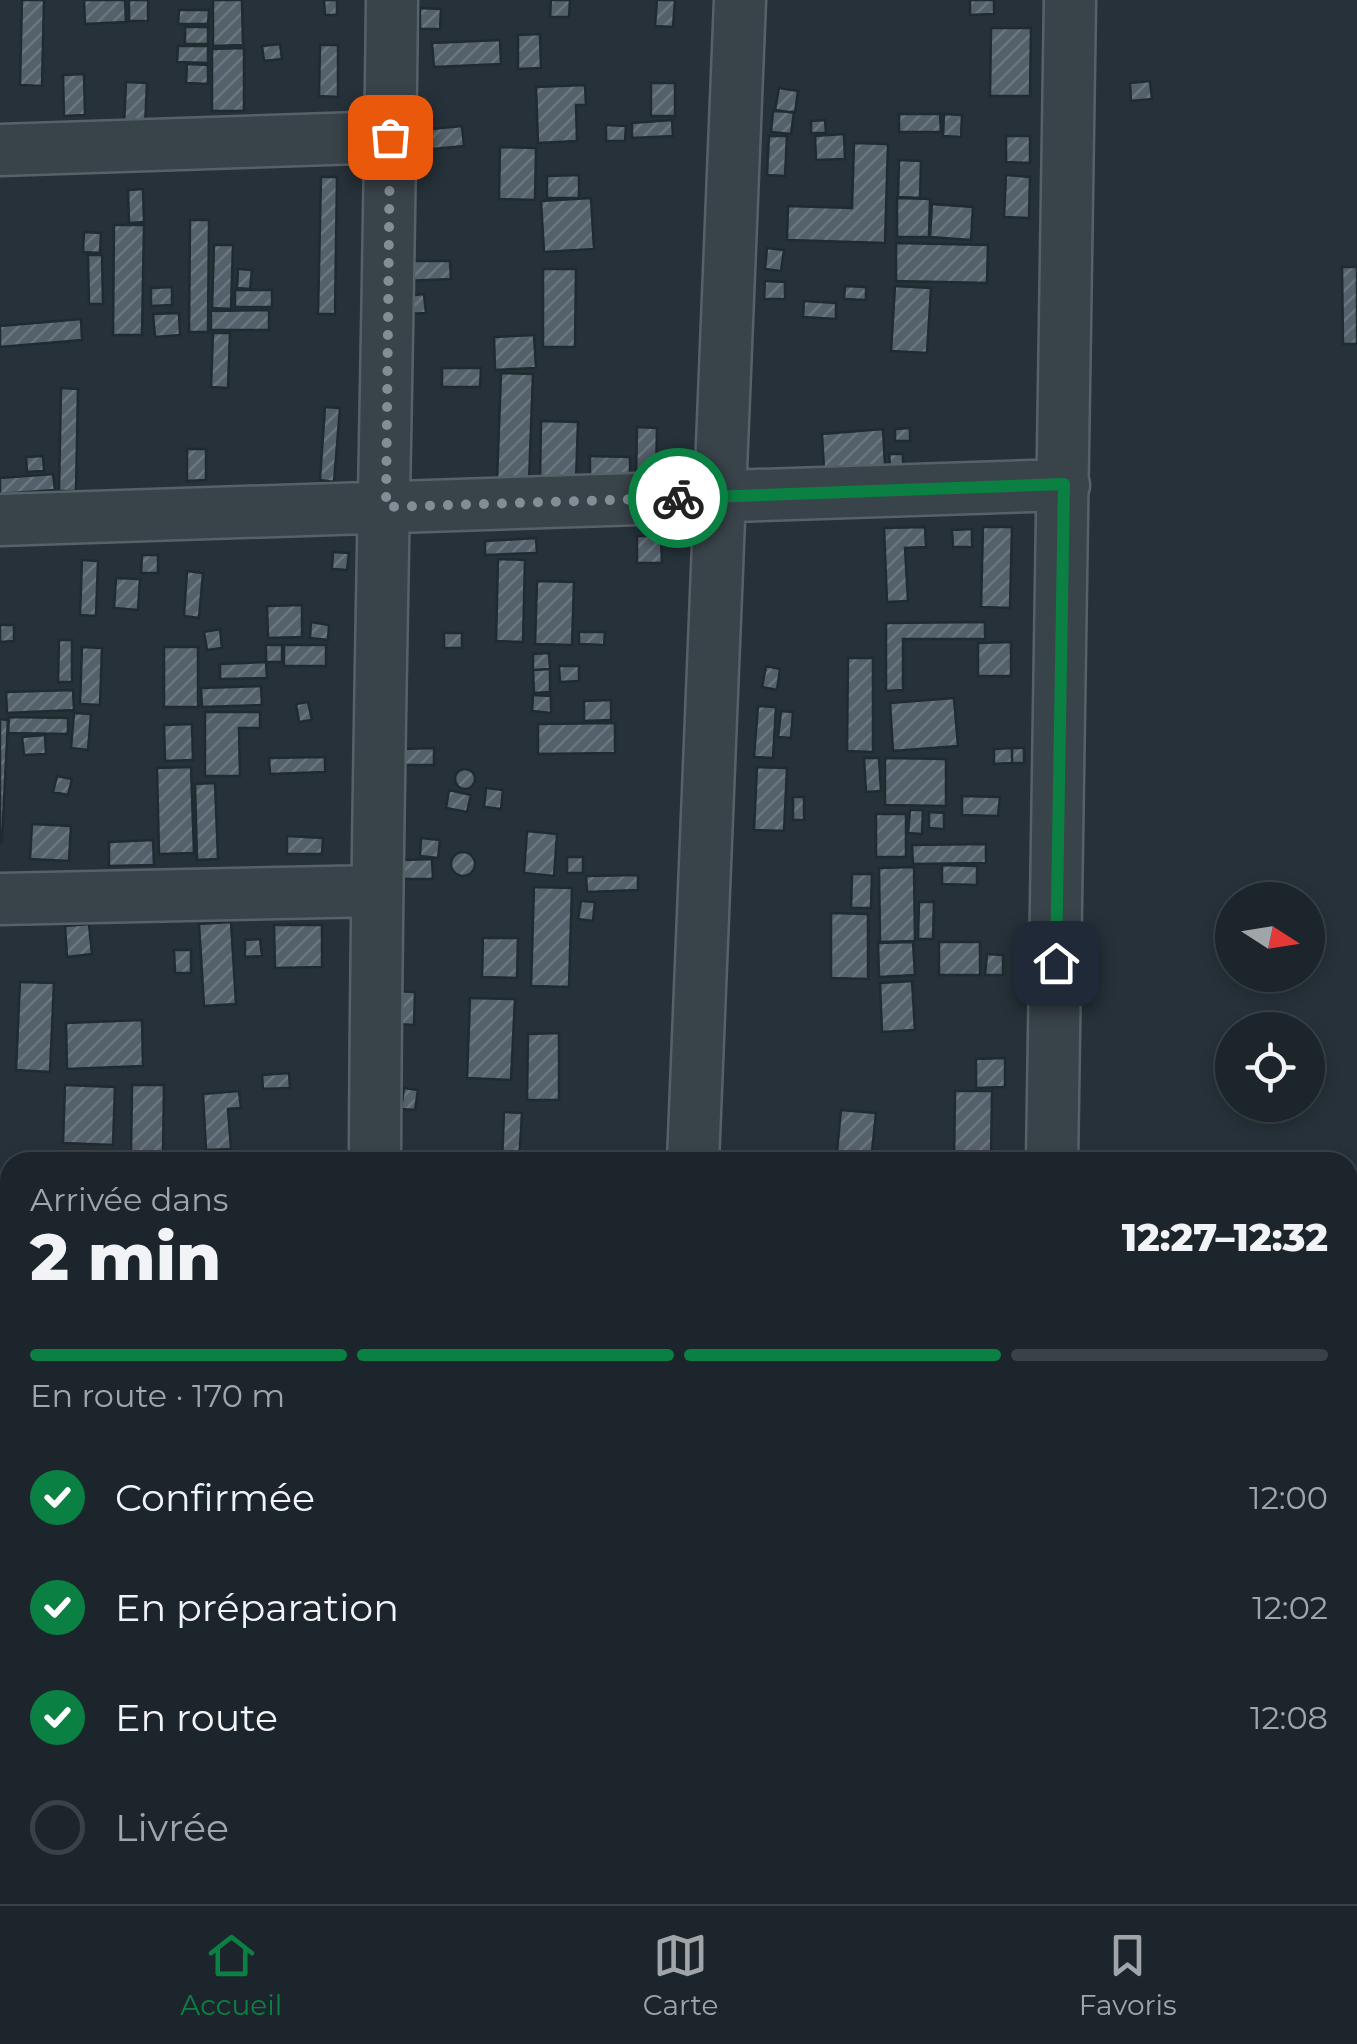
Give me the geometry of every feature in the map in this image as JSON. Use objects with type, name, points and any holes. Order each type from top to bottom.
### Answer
[{"type":"street","points":[[375,1152],[392,0]]},
{"type":"street","points":[[693,1152],[740,0]]},
{"type":"street","points":[[1052,1152],[1070,0]]},
{"type":"street","points":[[0,150],[390,137]]},
{"type":"street","points":[[0,520],[1064,484]]},
{"type":"street","points":[[0,898],[376,891]]},
{"type":"building","points":[[22,0],[44,0],[42,86],[20,85]]},
{"type":"building","points":[[84,0],[125,0],[126,22],[85,24]]},
{"type":"building","points":[[129,0],[148,0],[148,21],[129,21]]},
{"type":"building","points":[[213,0],[242,0],[243,45],[213,46]]},
{"type":"building","points":[[324,0],[337,0],[337,15],[325,15]]},
{"type":"building","points":[[551,0],[570,0],[569,17],[550,17]]},
{"type":"building","points":[[657,0],[675,0],[673,27],[655,26]]},
{"type":"building","points":[[970,0],[994,0],[994,14],[970,15]]},
{"type":"building","points":[[420,8],[441,9],[440,29],[420,29]]},
{"type":"building","points":[[179,10],[209,10],[208,24],[178,24]]},
{"type":"building","points":[[185,27],[208,27],[208,44],[185,44]]},
{"type":"building","points":[[991,28],[1031,28],[1030,96],[990,96]]},
{"type":"building","points":[[540,34],[541,68],[518,69],[518,35]]},
{"type":"building","points":[[500,40],[501,64],[434,67],[432,43]]},
{"type":"building","points":[[280,44],[282,59],[264,61],[262,46]]},
{"type":"building","points":[[320,45],[338,45],[338,97],[319,96]]},
{"type":"building","points":[[178,46],[208,46],[208,63],[177,62]]},
{"type":"building","points":[[244,48],[244,111],[212,111],[212,49]]},
{"type":"building","points":[[187,64],[208,65],[208,84],[186,83]]},
{"type":"building","points":[[84,74],[85,115],[64,116],[63,75]]},
{"type":"building","points":[[1150,81],[1152,99],[1131,101],[1130,83]]},
{"type":"building","points":[[126,82],[147,83],[145,126],[124,125]]},
{"type":"building","points":[[651,83],[675,83],[675,116],[651,116]]},
{"type":"building","points":[[585,85],[586,105],[576,105],[577,141],[538,143],[536,87]]},
{"type":"building","points":[[779,88],[798,91],[795,113],[775,110]]},
{"type":"building","points":[[773,111],[794,112],[791,134],[771,132]]},
{"type":"building","points":[[899,114],[940,114],[941,132],[899,132]]},
{"type":"building","points":[[944,114],[962,115],[961,137],[943,136]]},
{"type":"building","points":[[672,120],[673,136],[632,138],[632,123]]},
{"type":"building","points":[[825,120],[826,133],[811,133],[811,121]]},
{"type":"building","points":[[606,125],[626,126],[625,141],[606,141]]},
{"type":"building","points":[[462,126],[464,146],[422,150],[421,130]]},
{"type":"building","points":[[844,134],[845,159],[816,160],[815,136]]},
{"type":"building","points":[[769,136],[787,136],[785,176],[767,175]]},
{"type":"building","points":[[1006,136],[1030,136],[1030,163],[1006,162]]},
{"type":"building","points":[[854,143],[888,144],[885,243],[787,240],[788,206],[852,208]]},
{"type":"building","points":[[500,147],[536,148],[535,200],[499,199]]},
{"type":"building","points":[[407,153],[426,153],[426,170],[406,170]]},
{"type":"building","points":[[899,160],[921,161],[920,198],[898,197]]},
{"type":"building","points":[[579,175],[579,198],[547,198],[547,176]]},
{"type":"building","points":[[1006,175],[1030,177],[1029,218],[1004,217]]},
{"type":"building","points":[[321,177],[337,177],[335,314],[318,314]]},
{"type":"building","points":[[143,189],[144,222],[129,223],[128,190]]},
{"type":"building","points":[[591,198],[594,249],[544,252],[541,201]]},
{"type":"building","points":[[897,198],[930,199],[929,237],[897,237]]},
{"type":"building","points":[[932,204],[973,207],[971,240],[930,237]]},
{"type":"building","points":[[190,220],[209,220],[208,332],[189,332]]},
{"type":"building","points":[[114,225],[144,225],[142,335],[113,335]]},
{"type":"building","points":[[84,232],[101,233],[100,253],[83,252]]},
{"type":"building","points":[[896,243],[988,245],[987,283],[896,281]]},
{"type":"building","points":[[214,245],[233,245],[231,309],[212,308]]},
{"type":"building","points":[[767,248],[784,250],[781,271],[765,269]]},
{"type":"building","points":[[88,255],[102,255],[103,304],[89,304]]},
{"type":"building","points":[[403,261],[450,261],[451,279],[404,281]]},
{"type":"building","points":[[1342,267],[1357,267],[1357,344],[1343,344]]},
{"type":"building","points":[[238,269],[252,270],[250,289],[237,288]]},
{"type":"building","points":[[543,269],[576,269],[575,347],[543,347]]},
{"type":"building","points":[[765,281],[785,282],[785,299],[764,299]]},
{"type":"building","points":[[845,286],[866,287],[866,300],[844,299]]},
{"type":"building","points":[[895,286],[931,288],[927,353],[891,351]]},
{"type":"building","points":[[172,287],[172,305],[151,306],[151,288]]},
{"type":"building","points":[[235,290],[272,290],[272,307],[235,307]]},
{"type":"building","points":[[424,294],[426,313],[407,314],[405,296]]},
{"type":"building","points":[[804,301],[836,303],[836,319],[803,317]]},
{"type":"building","points":[[269,310],[269,330],[211,330],[211,311]]},
{"type":"building","points":[[179,313],[180,335],[155,337],[153,314]]},
{"type":"building","points":[[81,319],[82,340],[0,347],[0,326]]},
{"type":"building","points":[[213,333],[230,333],[228,388],[211,387]]},
{"type":"building","points":[[534,335],[536,368],[495,370],[494,337]]},
{"type":"building","points":[[442,368],[481,368],[480,387],[442,387]]},
{"type":"building","points":[[501,373],[533,374],[529,481],[497,480]]},
{"type":"building","points":[[61,388],[78,389],[76,491],[59,491]]},
{"type":"building","points":[[325,407],[340,408],[334,482],[320,480]]},
{"type":"building","points":[[541,421],[578,422],[576,481],[540,480]]},
{"type":"building","points":[[637,427],[657,428],[656,477],[636,476]]},
{"type":"building","points":[[910,428],[910,441],[895,441],[895,429]]},
{"type":"building","points":[[883,429],[885,465],[824,470],[822,434]]},
{"type":"building","points":[[187,449],[206,449],[206,480],[187,481]]},
{"type":"building","points":[[889,454],[903,454],[903,465],[890,466]]},
{"type":"building","points":[[43,456],[44,471],[27,472],[26,457]]},
{"type":"building","points":[[590,456],[630,457],[630,476],[590,476]]},
{"type":"building","points":[[53,474],[55,490],[0,494],[0,478]]},
{"type":"building","points":[[925,527],[926,547],[905,548],[908,601],[887,602],[884,528]]},
{"type":"building","points":[[983,527],[1012,527],[1010,608],[981,607]]},
{"type":"building","points":[[972,529],[972,547],[953,547],[952,530]]},
{"type":"building","points":[[637,536],[661,536],[662,563],[637,563]]},
{"type":"building","points":[[536,538],[537,553],[485,555],[485,541]]},
{"type":"building","points":[[333,552],[349,553],[347,570],[332,569]]},
{"type":"building","points":[[142,555],[158,555],[158,573],[141,573]]},
{"type":"building","points":[[498,559],[525,560],[523,642],[496,641]]},
{"type":"building","points":[[82,560],[98,561],[96,616],[80,615]]},
{"type":"building","points":[[187,571],[203,573],[199,618],[184,616]]},
{"type":"building","points":[[116,578],[140,579],[138,610],[114,608]]},
{"type":"building","points":[[537,581],[574,582],[572,645],[535,644]]},
{"type":"building","points":[[302,605],[302,637],[268,638],[267,606]]},
{"type":"building","points":[[311,622],[329,625],[328,640],[310,638]]},
{"type":"building","points":[[985,622],[985,639],[903,639],[903,690],[886,691],[886,623]]},
{"type":"building","points":[[0,625],[14,625],[14,641],[0,642]]},
{"type":"building","points":[[220,629],[222,648],[207,650],[204,632]]},
{"type":"building","points":[[579,632],[605,632],[604,645],[579,644]]},
{"type":"building","points":[[444,633],[462,633],[462,648],[444,648]]},
{"type":"building","points":[[59,640],[72,640],[72,682],[58,682]]},
{"type":"building","points":[[1011,642],[1011,676],[978,676],[978,643]]},
{"type":"building","points":[[266,645],[282,645],[282,662],[266,662]]},
{"type":"building","points":[[284,645],[326,645],[326,666],[284,666]]},
{"type":"building","points":[[82,647],[102,648],[100,705],[80,704]]},
{"type":"building","points":[[164,647],[198,647],[198,707],[164,707]]},
{"type":"building","points":[[549,653],[550,669],[533,670],[533,654]]},
{"type":"building","points":[[848,658],[873,658],[873,752],[847,751]]},
{"type":"building","points":[[266,662],[267,678],[220,679],[220,664]]},
{"type":"building","points":[[559,666],[579,666],[579,681],[560,682]]},
{"type":"building","points":[[766,666],[780,669],[777,690],[762,687]]},
{"type":"building","points":[[550,669],[550,692],[534,693],[533,670]]},
{"type":"building","points":[[261,686],[262,705],[202,707],[201,688]]},
{"type":"building","points":[[73,690],[74,710],[7,713],[6,692]]},
{"type":"building","points":[[533,695],[551,696],[551,713],[532,711]]},
{"type":"building","points":[[954,698],[958,746],[893,751],[890,703]]},
{"type":"building","points":[[611,700],[611,720],[584,721],[584,701]]},
{"type":"building","points":[[308,702],[312,720],[299,722],[296,704]]},
{"type":"building","points":[[758,706],[776,707],[773,758],[754,757]]},
{"type":"building","points":[[781,711],[793,712],[791,738],[778,737]]},
{"type":"building","points":[[205,712],[260,712],[260,728],[239,728],[240,776],[205,776]]},
{"type":"building","points":[[74,713],[91,714],[88,750],[71,748]]},
{"type":"building","points":[[9,717],[68,718],[68,734],[8,733]]},
{"type":"building","points":[[0,719],[8,720],[2,842],[0,842]]},
{"type":"building","points":[[615,723],[615,753],[538,754],[538,724]]},
{"type":"building","points":[[192,724],[193,760],[165,761],[164,725]]},
{"type":"building","points":[[45,735],[46,754],[24,755],[22,737]]},
{"type":"building","points":[[434,748],[434,765],[402,765],[402,749]]},
{"type":"building","points":[[1012,748],[1012,763],[994,764],[994,749]]},
{"type":"building","points":[[1012,748],[1024,748],[1024,763],[1012,763]]},
{"type":"building","points":[[325,757],[325,772],[270,774],[269,758]]},
{"type":"building","points":[[864,758],[879,758],[881,791],[866,792]]},
{"type":"building","points":[[885,758],[946,759],[946,806],[885,805]]},
{"type":"building","points":[[191,767],[194,853],[159,854],[157,768]]},
{"type":"building","points":[[757,767],[787,768],[784,831],[754,830]]},
{"type":"building","points":[[465,769],[475,779],[465,789],[455,779]]},
{"type":"building","points":[[57,776],[72,779],[68,795],[53,792]]},
{"type":"building","points":[[215,783],[218,859],[197,860],[195,784]]},
{"type":"building","points":[[486,788],[503,790],[501,809],[484,807]]},
{"type":"building","points":[[449,790],[471,795],[467,812],[446,808]]},
{"type":"building","points":[[962,796],[1000,797],[998,816],[962,815]]},
{"type":"building","points":[[793,797],[804,797],[804,820],[793,820]]},
{"type":"building","points":[[910,810],[923,810],[922,834],[908,833]]},
{"type":"building","points":[[929,812],[944,813],[944,829],[929,828]]},
{"type":"building","points":[[876,814],[906,814],[906,857],[876,857]]},
{"type":"building","points":[[32,824],[71,826],[69,861],[30,859]]},
{"type":"building","points":[[527,831],[557,834],[554,876],[524,873]]},
{"type":"building","points":[[287,836],[323,838],[322,854],[287,854]]},
{"type":"building","points":[[421,838],[440,840],[438,858],[420,856]]},
{"type":"building","points":[[153,840],[154,865],[109,866],[109,842]]},
{"type":"building","points":[[986,844],[986,863],[913,864],[912,845]]},
{"type":"building","points":[[463,852],[475,864],[463,876],[451,864]]},
{"type":"building","points":[[567,857],[583,857],[583,873],[567,873]]},
{"type":"building","points":[[432,859],[433,879],[402,879],[402,860]]},
{"type":"building","points":[[942,865],[977,866],[977,885],[942,884]]},
{"type":"building","points":[[914,867],[915,941],[880,942],[879,868]]},
{"type":"building","points":[[852,874],[872,874],[871,908],[851,908]]},
{"type":"building","points":[[638,875],[638,890],[587,892],[586,876]]},
{"type":"building","points":[[534,887],[572,888],[569,987],[531,986]]},
{"type":"building","points":[[581,901],[595,902],[593,921],[578,919]]},
{"type":"building","points":[[919,902],[934,902],[933,939],[918,939]]},
{"type":"building","points":[[831,913],[868,914],[868,979],[831,978]]},
{"type":"building","points":[[231,922],[236,1004],[204,1006],[199,924]]},
{"type":"building","points":[[89,924],[92,954],[67,957],[65,926]]},
{"type":"building","points":[[274,925],[322,925],[322,967],[275,968]]},
{"type":"building","points":[[483,938],[518,938],[517,978],[482,977]]},
{"type":"building","points":[[260,939],[262,956],[245,957],[245,940]]},
{"type":"building","points":[[913,942],[915,975],[879,977],[878,943]]},
{"type":"building","points":[[939,942],[980,942],[980,975],[939,975]]},
{"type":"building","points":[[174,950],[191,950],[191,973],[175,973]]},
{"type":"building","points":[[987,954],[1003,955],[1003,975],[985,975]]},
{"type":"building","points":[[912,981],[915,1030],[882,1032],[880,983]]},
{"type":"building","points":[[20,982],[54,983],[50,1072],[16,1070]]},
{"type":"building","points":[[395,991],[415,992],[414,1025],[394,1024]]},
{"type":"building","points":[[470,998],[515,999],[511,1080],[467,1078]]},
{"type":"building","points":[[142,1020],[143,1066],[67,1069],[66,1023]]},
{"type":"building","points":[[559,1033],[559,1100],[527,1100],[528,1034]]},
{"type":"building","points":[[1005,1058],[1005,1087],[976,1088],[976,1059]]},
{"type":"building","points":[[289,1073],[290,1088],[263,1089],[262,1075]]},
{"type":"building","points":[[65,1085],[115,1087],[113,1145],[63,1143]]},
{"type":"building","points":[[132,1085],[164,1085],[163,1152],[131,1152]]},
{"type":"building","points":[[404,1088],[418,1090],[415,1110],[401,1109]]},
{"type":"building","points":[[239,1091],[241,1108],[228,1109],[231,1149],[206,1150],[203,1094]]},
{"type":"building","points":[[955,1091],[992,1091],[991,1152],[954,1152]]},
{"type":"building","points":[[841,1110],[876,1113],[872,1152],[837,1152]]},
{"type":"building","points":[[504,1112],[522,1113],[520,1152],[502,1152]]},
{"type":"way so far","points":[[390,137],[386,507],[678,498]]},
{"type":"route","points":[[678,498],[1064,484],[1056,963]]}]
